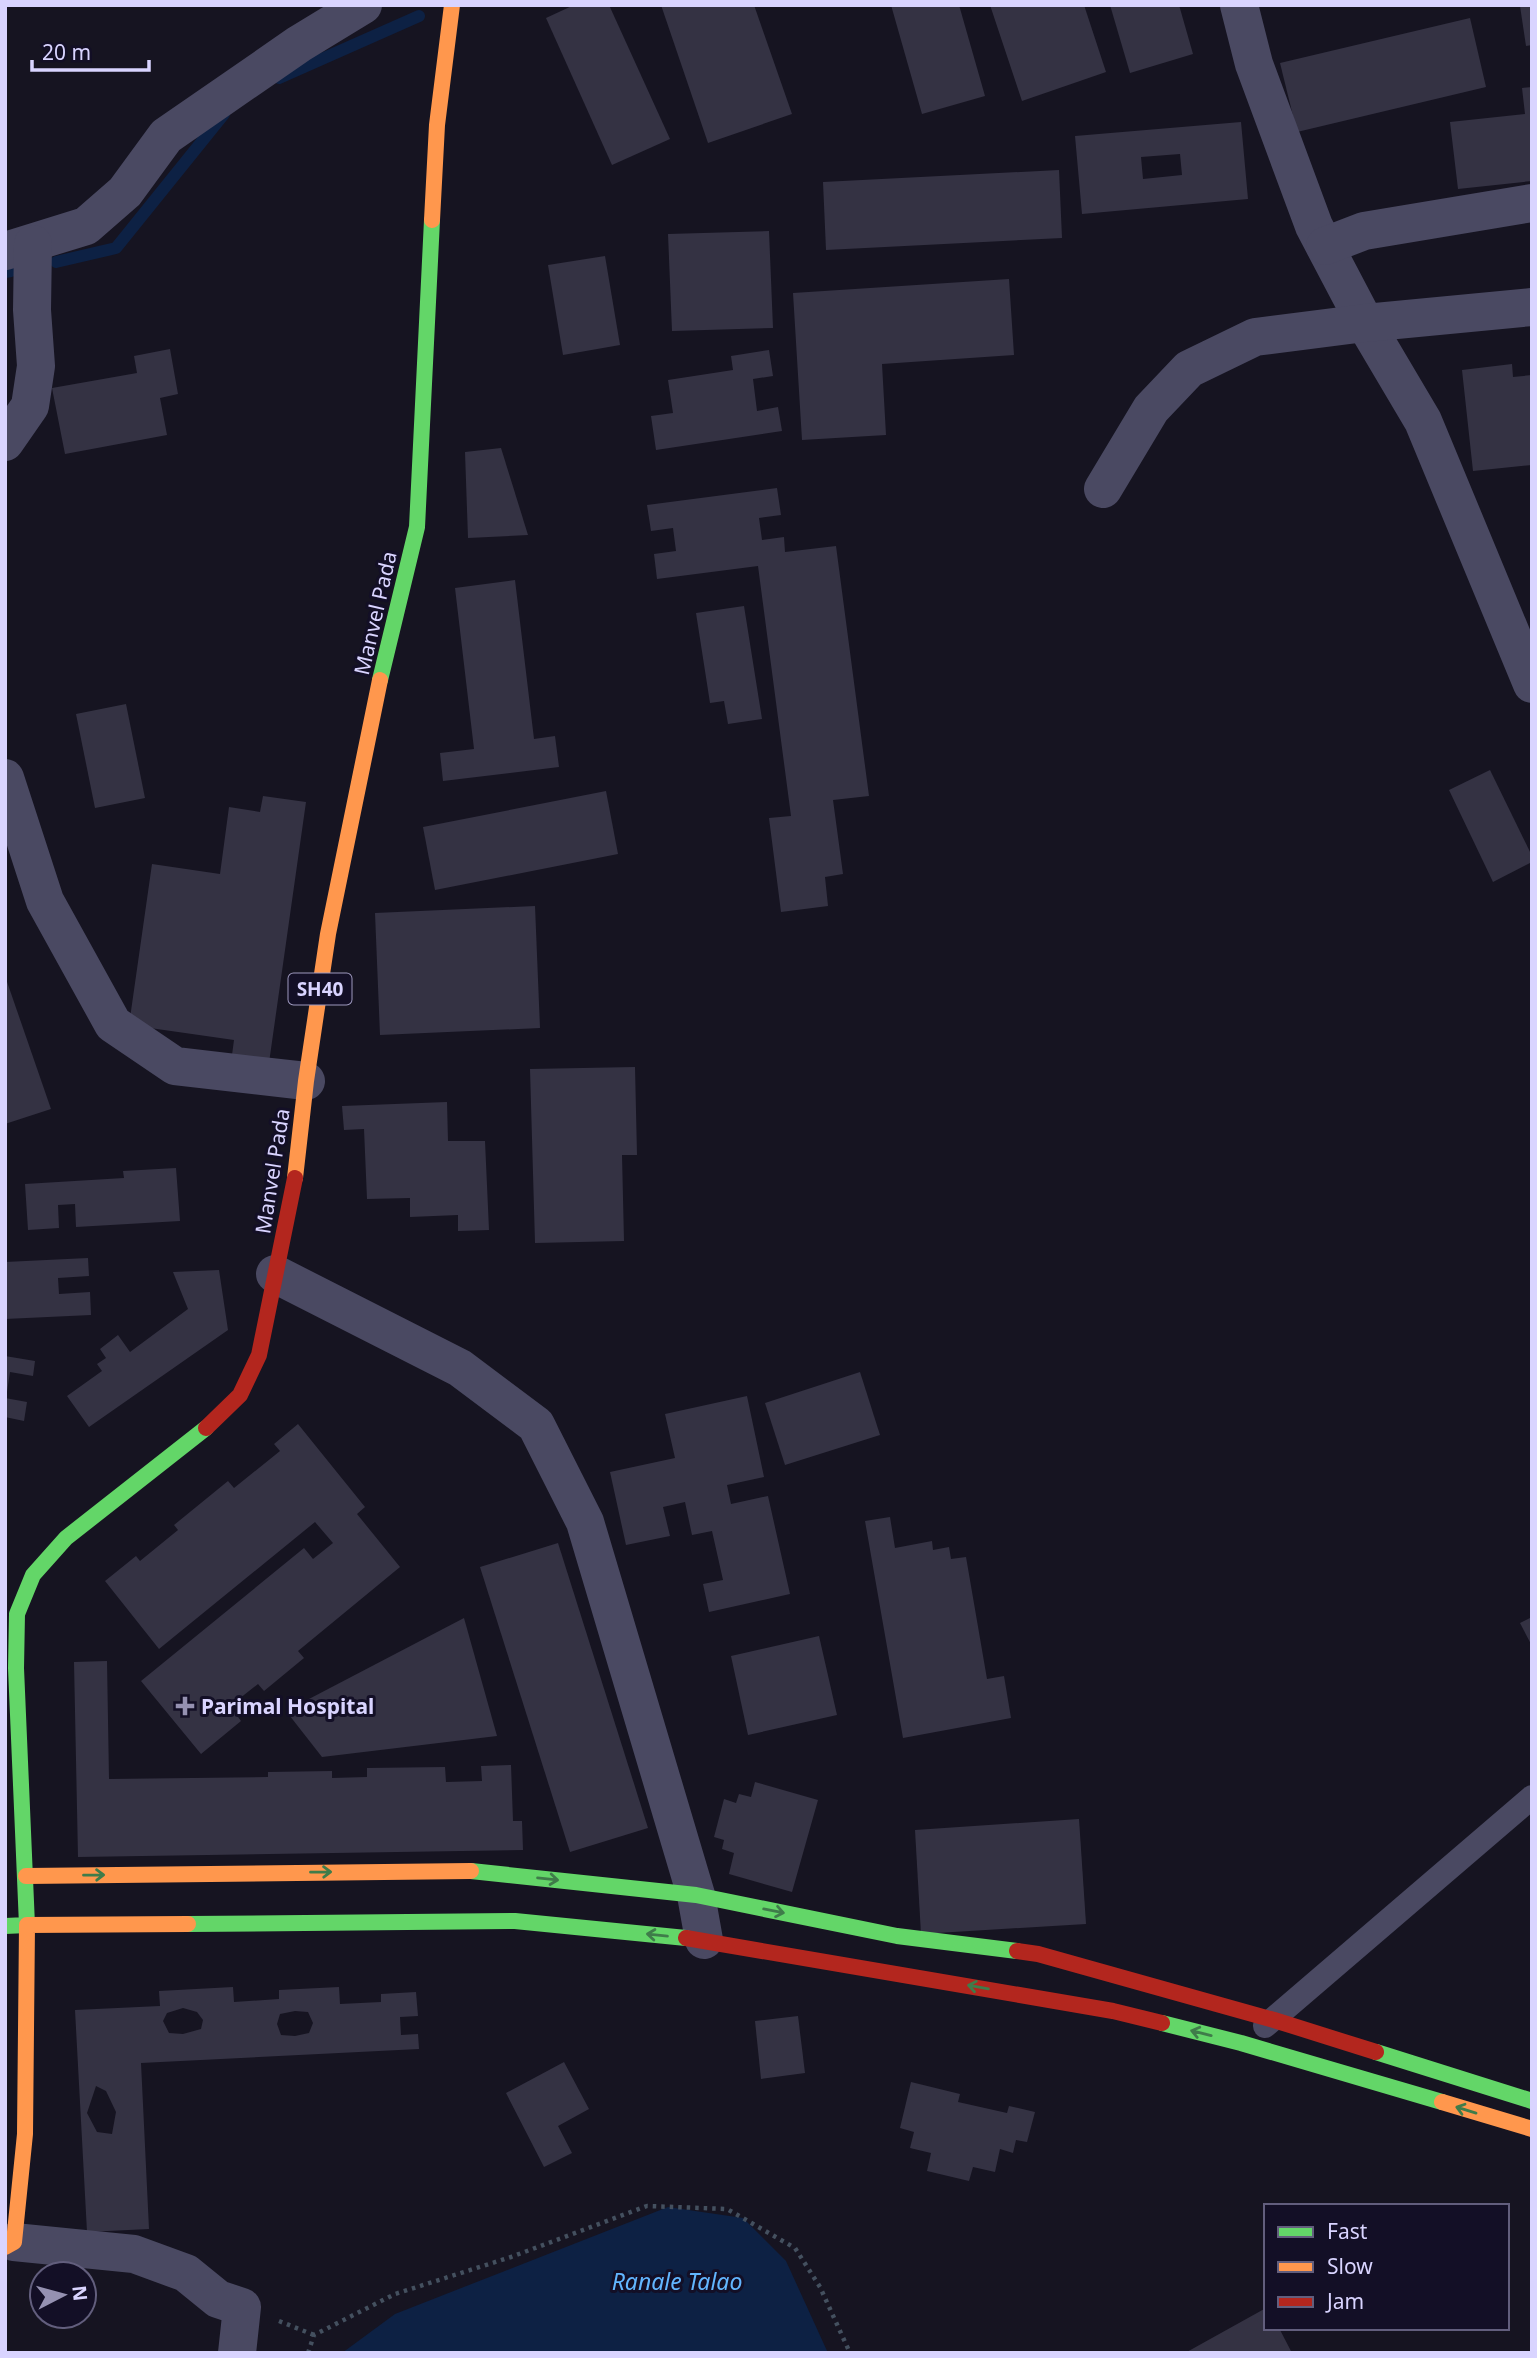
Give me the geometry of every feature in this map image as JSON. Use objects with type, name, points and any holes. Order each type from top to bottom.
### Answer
[{"type":"main road","name":"Manvel Pada","points":[[10,2245],[25,2134],[27,1925],[16,1668],[17,1614],[33,1575],[66,1538],[203,1430],[240,1395],[259,1355],[298,1164],[306,1081],[328,934],[375,702],[417,527],[437,125],[452,5]]},
{"type":"main road","points":[[5,1876],[466,1870],[696,1895],[897,1936],[1038,1954],[1273,2021],[1532,2101]]},
{"type":"main road","points":[[5,1926],[514,1921],[704,1940],[1113,2011],[1241,2043],[1532,2129]]},
{"type":"street","points":[[5,442],[30,406],[36,366],[32,310],[19,248],[86,226],[125,192],[166,136],[299,44],[363,5]]},
{"type":"street","points":[[1239,5],[1254,64],[1314,226],[1365,323],[1423,421],[1532,684]]},
{"type":"street","points":[[1325,246],[1364,231],[1532,203]]},
{"type":"street","points":[[1103,489],[1151,409],[1189,369],[1255,337],[1532,307]]},
{"type":"street","points":[[5,778],[45,901],[113,1024],[175,1066],[306,1081]]},
{"type":"street","points":[[275,1273],[460,1368],[536,1425],[585,1522],[696,1895],[704,1940]]},
{"type":"street","points":[[10,2245],[134,2254],[186,2273],[218,2299],[242,2307],[237,2353]]},
{"type":"lane","points":[[1241,2043],[1273,2021],[1525,1803]]},
{"type":"path","points":[[308,2353],[314,2335],[395,2294],[511,2257],[647,2206],[727,2209],[795,2248],[820,2287],[850,2353]]},
{"type":"water","name":"Ranale Talao","points":[[668,2207],[743,2218],[786,2261],[828,2353],[342,2353],[395,2314]]},
{"type":"building","points":[[574,5],[609,5],[670,139],[612,165],[546,18]]},
{"type":"building","points":[[661,5],[754,5],[792,114],[708,143]]},
{"type":"building","points":[[891,5],[959,5],[985,96],[922,114]]},
{"type":"building","points":[[990,5],[1084,5],[1106,72],[1022,101]]},
{"type":"building","points":[[1110,5],[1179,5],[1193,54],[1130,73]]},
{"type":"building","points":[[1532,5],[1532,45],[1526,46],[1520,6]]},
{"type":"building","points":[[1470,18],[1486,87],[1297,132],[1280,63]]},
{"type":"building","points":[[1532,87],[1532,181],[1458,189],[1450,122],[1525,114],[1522,88]]},
{"type":"building","points":[[1241,122],[1248,199],[1082,214],[1075,136]],"holes":[[[1180,154],[1182,175],[1143,179],[1141,157]]]},
{"type":"building","points":[[1059,170],[1062,238],[826,250],[823,182]]},
{"type":"building","points":[[769,231],[773,328],[672,331],[668,234]]},
{"type":"building","points":[[605,256],[620,345],[563,355],[548,265]]},
{"type":"building","points":[[1009,279],[1014,355],[882,364],[886,435],[802,440],[793,293]]},
{"type":"building","points":[[170,349],[178,394],[160,398],[167,435],[65,454],[52,388],[137,373],[134,356]]},
{"type":"building","points":[[769,350],[773,376],[753,379],[757,411],[778,407],[782,431],[656,450],[651,416],[673,413],[668,380],[733,370],[731,356]]},
{"type":"building","points":[[1512,364],[1513,377],[1532,375],[1532,465],[1473,471],[1462,370]]},
{"type":"building","points":[[501,448],[528,535],[468,538],[465,452]]},
{"type":"building","points":[[777,488],[781,515],[759,518],[762,540],[784,537],[785,552],[836,546],[869,796],[833,800],[843,874],[825,877],[828,906],[781,912],[769,818],[791,816],[758,566],[657,579],[654,554],[676,551],[673,528],[651,531],[647,505]]},
{"type":"building","points":[[515,580],[534,739],[555,736],[559,767],[443,781],[440,753],[474,749],[455,588]]},
{"type":"building","points":[[744,606],[762,719],[728,724],[724,701],[710,703],[696,613]]},
{"type":"building","points":[[126,704],[145,798],[95,808],[76,714]]},
{"type":"building","points":[[1490,770],[1532,856],[1532,862],[1493,882],[1449,790]]},
{"type":"building","points":[[606,791],[618,854],[435,890],[423,827]]},
{"type":"building","points":[[263,796],[306,802],[267,1077],[230,1070],[234,1040],[129,1025],[152,864],[220,874],[229,807],[260,812]]},
{"type":"building","points":[[535,906],[540,1028],[380,1035],[375,913]]},
{"type":"building","points":[[5,976],[51,1109],[5,1124]]},
{"type":"building","points":[[635,1067],[637,1155],[622,1155],[624,1241],[535,1243],[530,1069]]},
{"type":"building","points":[[447,1102],[448,1141],[485,1141],[489,1230],[458,1231],[458,1215],[410,1217],[410,1198],[367,1199],[364,1129],[344,1130],[342,1106]]},
{"type":"building","points":[[176,1168],[180,1221],[76,1227],[75,1204],[58,1205],[59,1228],[28,1230],[25,1184],[124,1178],[123,1171]]},
{"type":"building","points":[[88,1258],[89,1276],[58,1278],[59,1294],[90,1292],[91,1315],[5,1319],[5,1262]]},
{"type":"building","points":[[219,1270],[228,1330],[89,1427],[67,1396],[102,1371],[97,1364],[106,1358],[100,1349],[118,1335],[130,1352],[188,1309],[173,1272]]},
{"type":"building","points":[[5,1356],[35,1361],[33,1376],[10,1372],[7,1392]]},
{"type":"building","points":[[860,1372],[880,1435],[785,1465],[765,1403]]},
{"type":"building","points":[[747,1396],[764,1477],[727,1485],[731,1504],[768,1496],[790,1594],[709,1612],[703,1584],[723,1580],[712,1531],[692,1535],[685,1502],[663,1507],[670,1536],[626,1545],[610,1472],[675,1458],[665,1414]]},
{"type":"building","points":[[5,1398],[27,1402],[24,1421],[5,1417]]},
{"type":"building","points":[[298,1424],[365,1507],[357,1514],[400,1567],[298,1651],[304,1658],[264,1691],[258,1684],[230,1706],[241,1721],[201,1754],[141,1681],[304,1548],[313,1559],[333,1543],[315,1522],[159,1649],[105,1581],[136,1556],[140,1561],[178,1530],[174,1525],[228,1481],[234,1488],[280,1451],[274,1444]]},
{"type":"building","points":[[890,1517],[895,1548],[932,1541],[933,1550],[949,1547],[951,1559],[966,1557],[987,1679],[1004,1676],[1011,1718],[903,1738],[865,1521]]},
{"type":"building","points":[[558,1543],[648,1828],[570,1852],[480,1567]]},
{"type":"building","points":[[1532,1617],[1532,1646],[1520,1623]]},
{"type":"building","points":[[464,1618],[497,1736],[322,1757],[286,1711]]},
{"type":"building","points":[[819,1636],[837,1715],[748,1735],[731,1656]]},
{"type":"building","points":[[107,1661],[109,1779],[268,1777],[268,1772],[332,1771],[332,1778],[367,1777],[367,1768],[445,1767],[446,1782],[482,1781],[481,1766],[511,1765],[513,1821],[522,1821],[523,1850],[78,1857],[74,1662]]},
{"type":"building","points":[[755,1782],[818,1800],[792,1892],[729,1874],[734,1853],[722,1849],[724,1840],[714,1837],[724,1799],[736,1803],[739,1794],[751,1797]]},
{"type":"building","points":[[1079,1819],[1086,1924],[921,1934],[915,1830]]},
{"type":"building","points":[[233,1987],[234,2002],[279,1999],[279,1990],[339,1987],[340,2004],[381,2002],[381,1994],[416,1992],[418,2016],[400,2017],[401,2035],[418,2034],[419,2049],[141,2063],[149,2229],[87,2232],[75,2010],[160,2006],[159,1991]],"holes":[[[183,2008],[197,2012],[203,2020],[201,2029],[183,2034],[169,2033],[163,2021],[167,2013]],[[308,2012],[313,2023],[309,2033],[281,2035],[277,2024],[280,2014]],[[96,2086],[106,2091],[116,2112],[112,2134],[97,2132],[87,2113]]]},
{"type":"building","points":[[798,2016],[805,2073],[761,2079],[755,2021]]},
{"type":"building","points":[[564,2062],[589,2109],[558,2126],[572,2153],[544,2167],[506,2093]]},
{"type":"building","points":[[911,2082],[960,2094],[958,2102],[1007,2113],[1009,2106],[1035,2112],[1027,2142],[1016,2140],[1013,2153],[1000,2149],[995,2172],[973,2167],[969,2181],[927,2171],[931,2153],[910,2148],[914,2132],[900,2128]]},
{"type":"building","points":[[1264,2309],[1264,2330],[1280,2330],[1292,2353],[1185,2353]]},
{"type":"waterway","points":[[279,78],[419,16]]},
{"type":"waterway","points":[[56,262],[116,248],[224,114]]},
{"type":"waterway","points":[[5,272],[11,271]]},
{"type":"traffic: fast","points":[[380,680],[417,527],[432,220]]},
{"type":"traffic: fast","points":[[5,1926],[27,1925],[16,1668],[17,1614],[33,1575],[66,1538],[206,1428]]},
{"type":"traffic: fast","points":[[471,1871],[696,1895],[897,1936],[1017,1951]]},
{"type":"traffic: fast","points":[[188,1924],[515,1921],[686,1938]]},
{"type":"traffic: fast","points":[[1162,2023],[1241,2043],[1442,2102]]},
{"type":"traffic: fast","points":[[1376,2052],[1532,2101]]},
{"type":"traffic: slow","points":[[432,220],[437,125],[452,5]]},
{"type":"traffic: slow","points":[[295,1178],[328,934],[380,680]]},
{"type":"traffic: slow","points":[[26,1876],[471,1871]]},
{"type":"traffic: slow","points":[[5,2247],[14,2242],[25,2134],[27,1925],[188,1924]]},
{"type":"traffic: slow","points":[[1442,2102],[1532,2129]]},
{"type":"traffic: jam","points":[[206,1428],[240,1395],[259,1355],[295,1178]]},
{"type":"traffic: jam","points":[[686,1938],[1113,2011],[1162,2023]]},
{"type":"traffic: jam","points":[[1017,1951],[1038,1954],[1274,2020],[1376,2052]]},
{"type":"place","name":"Parimal Hospital","points":[[185,1706]]}]
